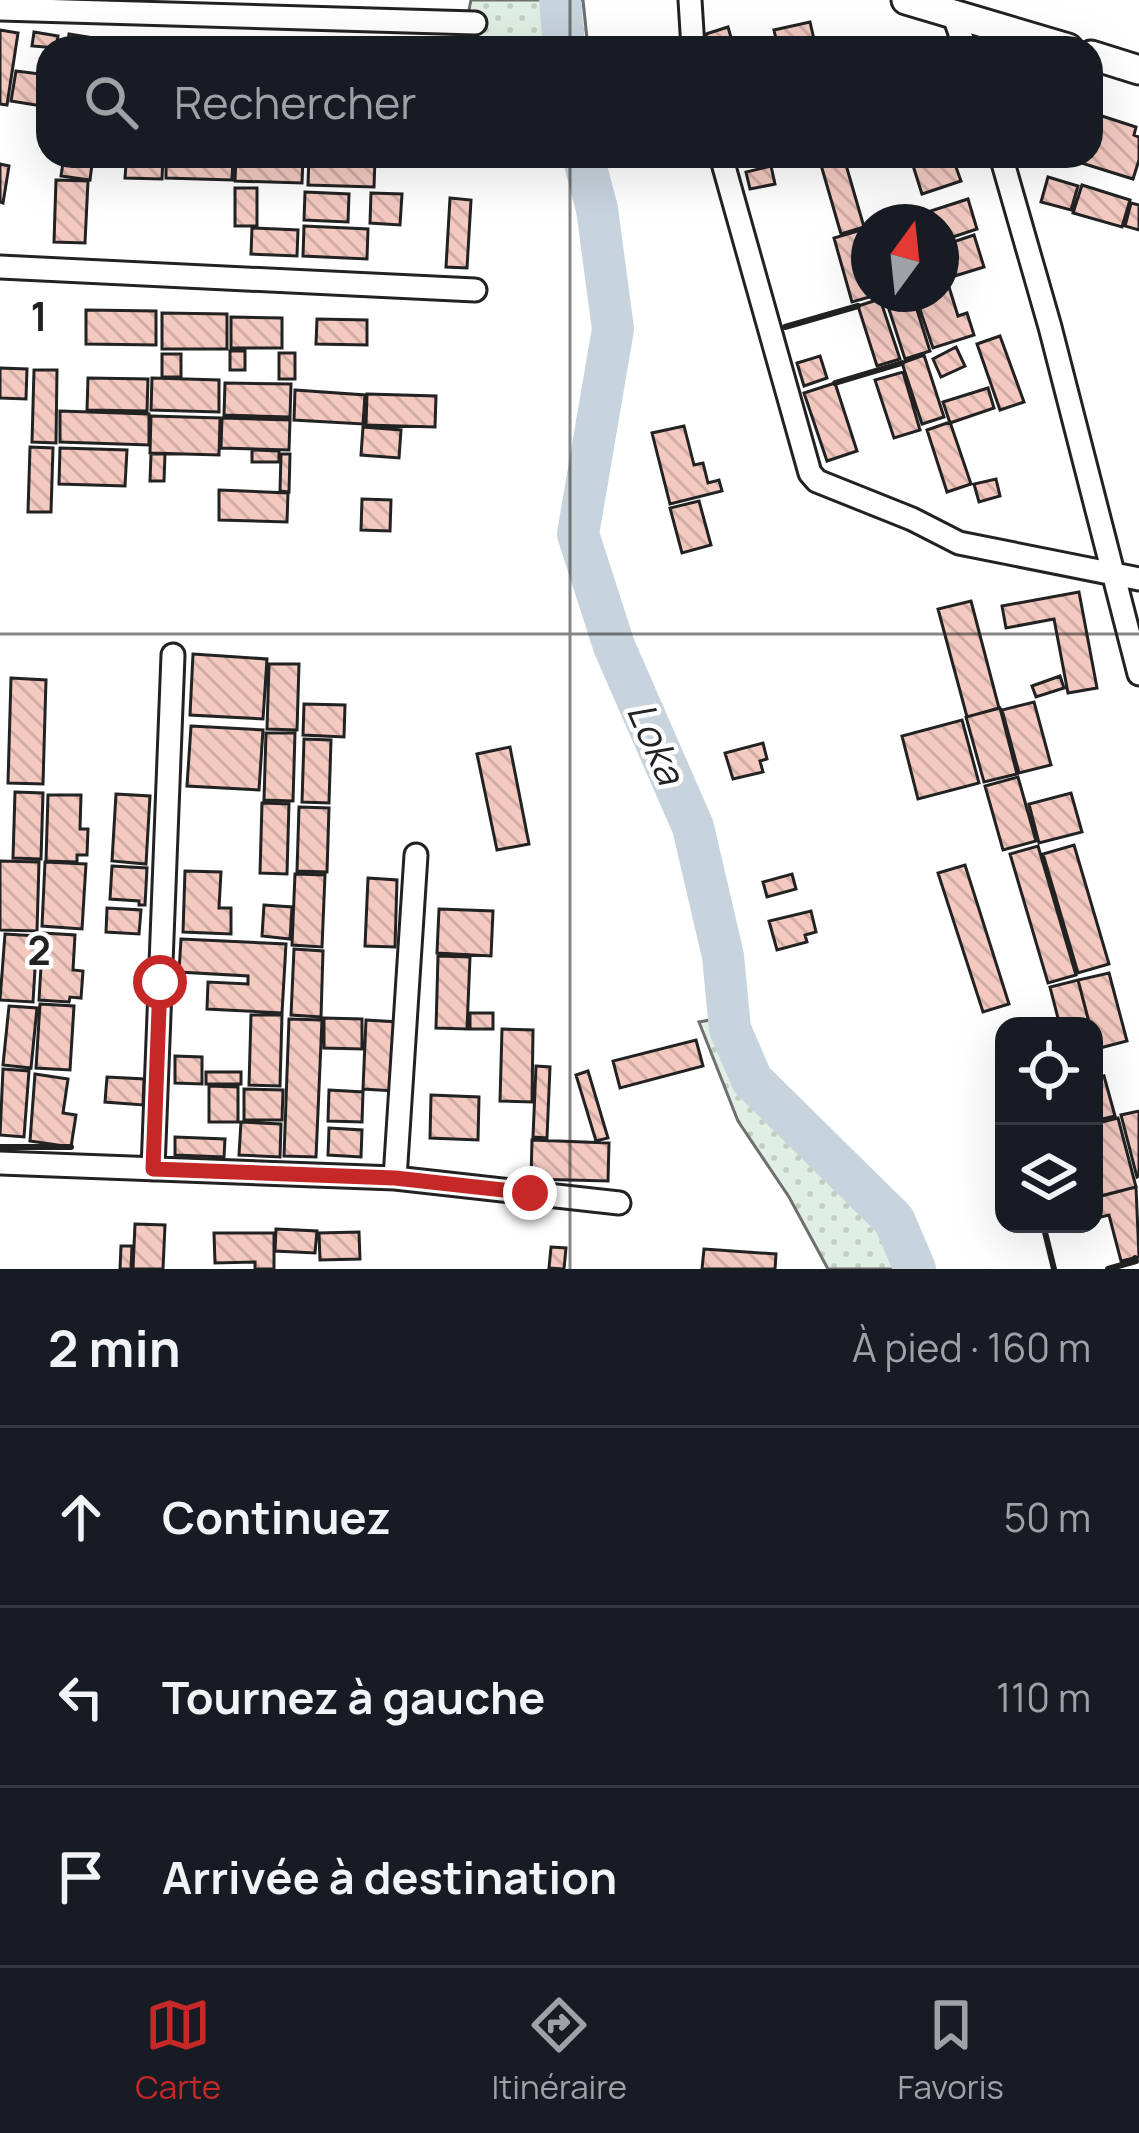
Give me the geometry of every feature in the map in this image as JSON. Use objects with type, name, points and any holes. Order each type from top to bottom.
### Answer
[{"type":"street","points":[[690,0],[692,36]]},
{"type":"street","points":[[906,0],[1029,36]]},
{"type":"street","points":[[0,9],[476,23]]},
{"type":"street","points":[[953,13],[961,36]]},
{"type":"street","points":[[1103,59],[1139,70]]},
{"type":"street","points":[[724,168],[785,396],[810,473],[817,481],[959,543],[1139,579]]},
{"type":"street","points":[[1004,168],[1139,674]]},
{"type":"street","points":[[0,267],[475,290]]},
{"type":"street","points":[[153,1169],[173,655]]},
{"type":"street","points":[[395,1178],[416,854]]},
{"type":"street","points":[[0,1163],[395,1178],[620,1203]]},
{"type":"green space","points":[[471,0],[583,0],[587,36],[464,36]]},
{"type":"green space","points":[[738,1015],[753,1054],[872,1193],[898,1269],[828,1269],[789,1197],[738,1121],[699,1022]]},
{"type":"building","points":[[810,22],[813,36],[775,36],[774,30]]},
{"type":"building","points":[[728,27],[731,36],[707,36]]},
{"type":"building","points":[[0,30],[18,33],[7,105],[0,104]]},
{"type":"building","points":[[16,71],[36,74],[36,105],[11,101]]},
{"type":"building","points":[[1103,116],[1136,127],[1139,160],[1133,179],[1098,168],[1103,168]]},
{"type":"building","points":[[0,164],[9,166],[3,203],[0,202]]},
{"type":"building","points":[[62,168],[92,168],[90,180],[61,176]]},
{"type":"building","points":[[126,168],[162,168],[162,179],[125,178]]},
{"type":"building","points":[[166,168],[232,168],[232,180],[166,178]]},
{"type":"building","points":[[236,168],[303,168],[302,183],[235,181]]},
{"type":"building","points":[[309,168],[375,168],[374,187],[308,185]]},
{"type":"building","points":[[771,168],[775,184],[750,189],[746,172]]},
{"type":"building","points":[[822,168],[847,168],[857,204],[851,204],[851,231],[841,234]]},
{"type":"building","points":[[914,168],[956,168],[961,181],[922,194]]},
{"type":"building","points":[[1048,177],[1078,186],[1071,210],[1041,202]]},
{"type":"building","points":[[56,180],[88,181],[85,243],[54,242]]},
{"type":"building","points":[[1082,185],[1130,200],[1122,227],[1073,213]]},
{"type":"building","points":[[235,188],[257,188],[257,226],[235,226]]},
{"type":"building","points":[[305,192],[349,194],[348,222],[304,220]]},
{"type":"building","points":[[371,193],[402,194],[400,225],[370,223]]},
{"type":"building","points":[[450,198],[471,200],[467,268],[446,267]]},
{"type":"building","points":[[968,199],[977,229],[959,235],[959,204],[952,204]]},
{"type":"building","points":[[1131,203],[1139,205],[1139,230],[1125,226]]},
{"type":"building","points":[[304,226],[368,229],[367,259],[303,256]]},
{"type":"building","points":[[252,228],[298,230],[297,256],[251,254]]},
{"type":"building","points":[[851,233],[851,298],[834,238]]},
{"type":"building","points":[[974,235],[984,267],[959,275],[959,240]]},
{"type":"building","points":[[86,310],[156,311],[156,345],[86,344]]},
{"type":"building","points":[[860,312],[884,312],[900,359],[877,366]]},
{"type":"building","points":[[890,312],[918,312],[930,351],[905,359]]},
{"type":"building","points":[[921,312],[967,313],[974,335],[933,348]]},
{"type":"building","points":[[162,313],[227,314],[227,349],[162,349]]},
{"type":"building","points":[[231,317],[282,318],[282,348],[231,348]]},
{"type":"building","points":[[317,319],[367,320],[367,345],[316,344]]},
{"type":"building","points":[[1000,336],[1024,402],[1000,410],[977,344]]},
{"type":"building","points":[[956,347],[965,366],[941,377],[933,359]]},
{"type":"building","points":[[230,351],[245,351],[245,370],[230,370]]},
{"type":"building","points":[[279,353],[295,353],[295,379],[279,379]]},
{"type":"building","points":[[162,354],[181,354],[181,377],[162,377]]},
{"type":"building","points":[[924,355],[944,417],[922,424],[902,363]]},
{"type":"building","points":[[820,356],[827,378],[804,386],[797,363]]},
{"type":"building","points":[[0,368],[27,369],[26,399],[0,398]]},
{"type":"building","points":[[34,370],[57,370],[56,443],[32,442]]},
{"type":"building","points":[[903,372],[920,430],[894,438],[875,380]]},
{"type":"building","points":[[88,378],[148,379],[147,411],[87,410]]},
{"type":"building","points":[[152,378],[219,380],[219,412],[151,410]]},
{"type":"building","points":[[225,383],[291,384],[290,417],[224,415]]},
{"type":"building","points":[[835,383],[857,451],[827,461],[804,393]]},
{"type":"building","points":[[988,388],[994,408],[950,423],[943,402]]},
{"type":"building","points":[[295,390],[365,395],[363,424],[294,420]]},
{"type":"building","points":[[367,394],[436,396],[435,427],[366,425]]},
{"type":"building","points":[[60,411],[149,414],[149,445],[60,442]]},
{"type":"building","points":[[151,416],[220,418],[219,455],[150,453]]},
{"type":"building","points":[[222,418],[290,420],[289,450],[221,448]]},
{"type":"building","points":[[950,422],[971,484],[947,492],[927,430]]},
{"type":"building","points":[[684,426],[694,465],[703,463],[708,483],[719,480],[722,491],[670,504],[652,433]]},
{"type":"building","points":[[363,427],[401,430],[399,458],[361,455]]},
{"type":"building","points":[[30,447],[53,448],[51,512],[28,512]]},
{"type":"building","points":[[60,448],[127,450],[125,486],[59,484]]},
{"type":"building","points":[[252,450],[279,451],[279,462],[252,462]]},
{"type":"building","points":[[151,454],[165,454],[164,481],[150,481]]},
{"type":"building","points":[[281,454],[290,454],[289,492],[280,491]]},
{"type":"building","points":[[996,479],[1000,496],[979,502],[974,484]]},
{"type":"building","points":[[219,490],[288,493],[287,522],[219,520]]},
{"type":"building","points":[[362,499],[391,500],[390,531],[361,530]]},
{"type":"building","points":[[699,501],[711,545],[682,553],[670,508]]},
{"type":"building","points":[[1079,592],[1097,688],[1068,693],[1054,619],[1006,628],[1002,606]]},
{"type":"building","points":[[971,601],[999,708],[967,717],[938,609]]},
{"type":"building","points":[[193,654],[267,659],[263,719],[190,715]]},
{"type":"building","points":[[269,664],[299,664],[297,730],[267,729]]},
{"type":"building","points":[[1060,676],[1064,688],[1036,697],[1032,686]]},
{"type":"building","points":[[11,678],[46,680],[43,784],[8,783]]},
{"type":"building","points":[[1034,702],[1051,765],[1019,773],[1002,710]]},
{"type":"building","points":[[304,704],[345,705],[344,737],[303,735]]},
{"type":"building","points":[[1000,708],[1017,774],[984,782],[966,717]]},
{"type":"building","points":[[962,720],[979,783],[918,799],[902,736]]},
{"type":"building","points":[[191,726],[263,730],[259,790],[187,786]]},
{"type":"building","points":[[266,733],[295,733],[293,801],[264,800]]},
{"type":"building","points":[[304,739],[331,740],[329,803],[302,802]]},
{"type":"building","points":[[763,743],[767,759],[760,761],[763,772],[733,779],[725,753]]},
{"type":"building","points":[[510,747],[529,844],[497,850],[477,754]]},
{"type":"building","points":[[1018,777],[1036,841],[1003,850],[985,786]]},
{"type":"building","points":[[15,792],[43,793],[41,859],[13,858]]},
{"type":"building","points":[[1071,793],[1082,832],[1039,843],[1029,804]]},
{"type":"building","points":[[116,794],[150,796],[146,864],[112,861]]},
{"type":"building","points":[[48,795],[81,795],[80,829],[88,829],[87,855],[77,855],[77,862],[46,861]]},
{"type":"building","points":[[262,803],[289,804],[287,874],[260,873]]},
{"type":"building","points":[[299,807],[329,808],[327,872],[297,871]]},
{"type":"building","points":[[1074,845],[1109,964],[1078,973],[1043,854]]},
{"type":"building","points":[[1038,846],[1076,975],[1048,983],[1010,854]]},
{"type":"building","points":[[0,861],[39,862],[37,931],[0,930]]},
{"type":"building","points":[[45,862],[86,864],[82,929],[42,926]]},
{"type":"building","points":[[965,865],[1009,1004],[983,1012],[938,873]]},
{"type":"building","points":[[112,866],[147,868],[145,905],[110,899]]},
{"type":"building","points":[[185,871],[221,872],[219,908],[231,908],[231,934],[183,932]]},
{"type":"building","points":[[295,874],[325,875],[322,947],[292,945]]},
{"type":"building","points":[[792,874],[796,889],[767,897],[763,882]]},
{"type":"building","points":[[368,878],[397,880],[395,947],[365,946]]},
{"type":"building","points":[[264,905],[292,907],[290,939],[262,936]]},
{"type":"building","points":[[107,908],[141,910],[139,934],[106,932]]},
{"type":"building","points":[[439,909],[493,911],[491,956],[437,953]]},
{"type":"building","points":[[811,911],[816,932],[805,935],[807,942],[777,950],[769,921]]},
{"type":"building","points":[[43,933],[75,935],[73,970],[83,971],[81,998],[39,1000]]},
{"type":"building","points":[[5,934],[37,936],[33,1002],[0,1000]]},
{"type":"building","points":[[181,939],[286,944],[282,1013],[207,1009],[208,982],[248,984],[248,976],[179,972]]},
{"type":"building","points":[[294,949],[323,951],[321,1017],[291,1015]]},
{"type":"building","points":[[438,956],[470,957],[467,1029],[436,1028]]},
{"type":"building","points":[[1109,973],[1127,1041],[1103,1047],[1103,1017],[1088,1017],[1078,980]]},
{"type":"building","points":[[1078,980],[1088,1017],[1058,1017],[1050,987]]},
{"type":"building","points":[[40,1004],[74,1006],[70,1070],[36,1068]]},
{"type":"building","points":[[9,1006],[37,1008],[31,1068],[3,1065]]},
{"type":"building","points":[[470,1013],[493,1013],[493,1029],[470,1029]]},
{"type":"building","points":[[251,1015],[282,1015],[280,1086],[249,1085]]},
{"type":"building","points":[[324,1018],[362,1019],[362,1049],[324,1048]]},
{"type":"building","points":[[289,1019],[322,1020],[316,1157],[284,1156]]},
{"type":"building","points":[[366,1020],[398,1022],[395,1091],[363,1089]]},
{"type":"building","points":[[502,1029],[533,1030],[532,1102],[500,1101]]},
{"type":"building","points":[[696,1040],[703,1066],[620,1088],[613,1061]]},
{"type":"building","points":[[175,1056],[202,1057],[202,1084],[175,1083]]},
{"type":"building","points":[[536,1066],[550,1067],[547,1138],[533,1137]]},
{"type":"building","points":[[3,1069],[29,1071],[24,1137],[0,1135]]},
{"type":"building","points":[[588,1071],[608,1138],[596,1141],[576,1075]]},
{"type":"building","points":[[206,1072],[241,1072],[241,1084],[206,1084]]},
{"type":"building","points":[[35,1074],[68,1079],[63,1113],[76,1115],[71,1147],[30,1141]]},
{"type":"building","points":[[1103,1076],[1115,1116],[1103,1119]]},
{"type":"building","points":[[107,1077],[144,1079],[143,1105],[105,1102]]},
{"type":"building","points":[[209,1086],[238,1087],[238,1122],[209,1122]]},
{"type":"building","points":[[244,1089],[283,1090],[282,1120],[244,1120]]},
{"type":"building","points":[[329,1090],[363,1092],[362,1122],[328,1121]]},
{"type":"building","points":[[431,1095],[479,1097],[478,1140],[430,1138]]},
{"type":"building","points":[[1139,1111],[1139,1176],[1137,1177],[1121,1115]]},
{"type":"building","points":[[1118,1118],[1136,1187],[1103,1196],[1103,1125]]},
{"type":"building","points":[[241,1122],[281,1124],[280,1157],[239,1155]]},
{"type":"building","points":[[329,1128],[362,1130],[361,1157],[328,1155]]},
{"type":"building","points":[[175,1137],[225,1139],[224,1157],[175,1155]]},
{"type":"building","points":[[532,1140],[609,1143],[608,1181],[531,1179]]},
{"type":"building","points":[[1136,1187],[1139,1257],[1121,1261],[1109,1215],[1103,1216],[1103,1195]]},
{"type":"building","points":[[135,1224],[165,1225],[163,1269],[133,1269]]},
{"type":"building","points":[[276,1229],[317,1231],[315,1253],[275,1251]]},
{"type":"building","points":[[359,1232],[360,1259],[320,1260],[319,1233]]},
{"type":"building","points":[[214,1233],[274,1233],[274,1269],[255,1269],[255,1262],[215,1263]]},
{"type":"building","points":[[121,1246],[132,1246],[131,1269],[120,1269]]},
{"type":"building","points":[[551,1247],[566,1248],[564,1269],[549,1268]]},
{"type":"building","points":[[704,1249],[776,1254],[775,1269],[702,1269]]},
{"type":"waterway","name":"Loka","points":[[560,0],[563,36]]},
{"type":"waterway","name":"Loka","points":[[586,168],[597,209],[613,329],[578,534],[614,646],[693,827],[723,956],[730,1029],[752,1080],[894,1220],[915,1269]]},
{"type":"wall","points":[[785,327],[851,308]]},
{"type":"wall","points":[[835,383],[902,363]]},
{"type":"wall","points":[[0,1147],[71,1147]]},
{"type":"wall","points":[[1045,1233],[1054,1269]]},
{"type":"wall","points":[[1108,1269],[1135,1258]]},
{"type":"route","points":[[160,982],[153,1169],[395,1178],[530,1193]]}]
